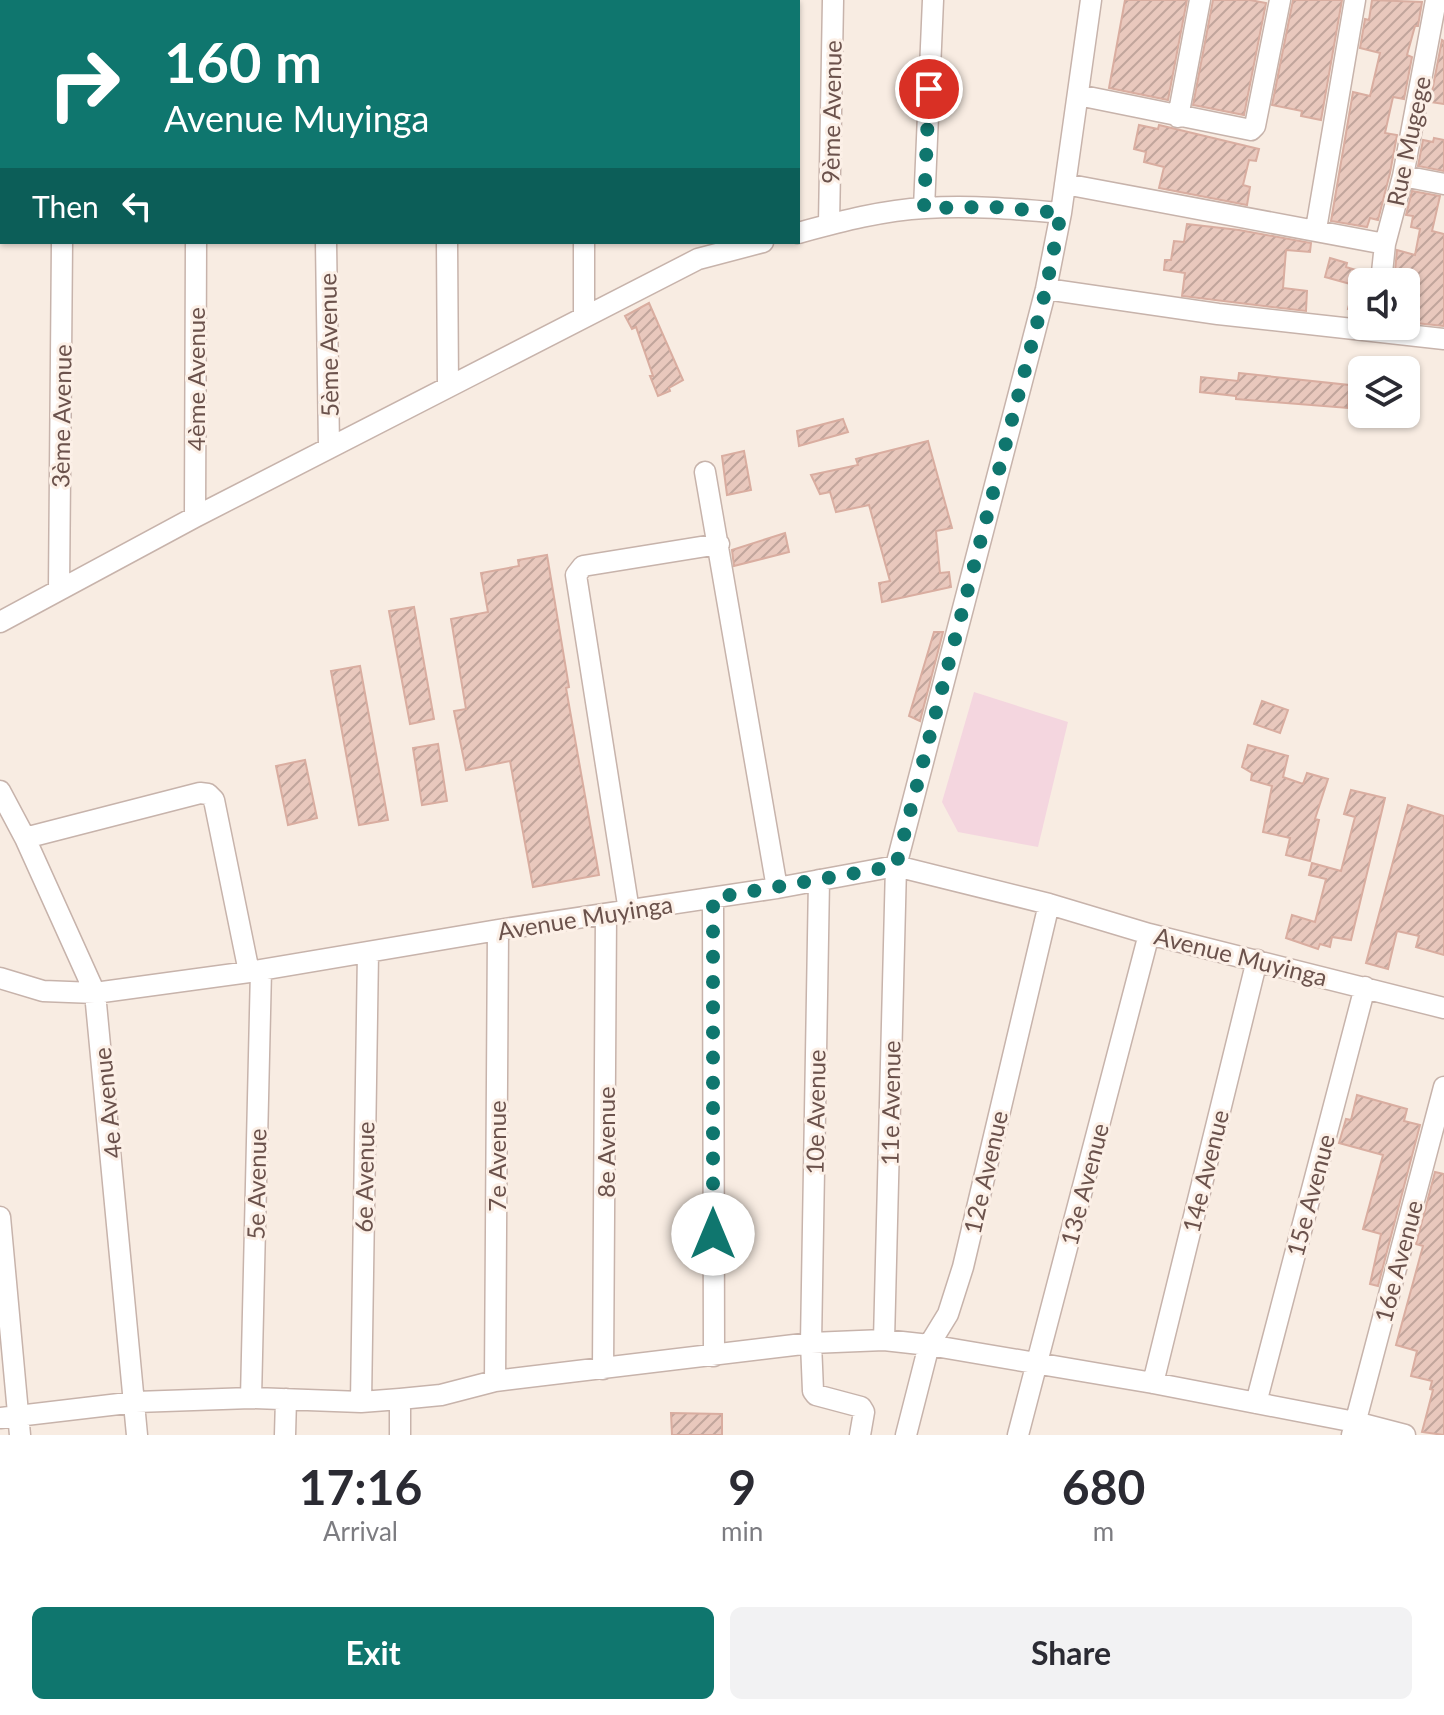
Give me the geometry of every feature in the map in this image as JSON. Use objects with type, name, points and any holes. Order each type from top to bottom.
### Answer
[{"type":"street","name":"9ème Avenue","points":[[829,224],[833,0]]},
{"type":"street","points":[[924,208],[933,0]]},
{"type":"street","name":"11e Avenue","points":[[884,1340],[896,866],[1046,289],[1061,213],[1091,0]]},
{"type":"street","points":[[1178,117],[1200,0]]},
{"type":"street","points":[[1078,95],[1247,131],[1253,129],[1280,0]]},
{"type":"street","points":[[1316,229],[1355,0]]},
{"type":"street","name":"Rue Mugege","points":[[1382,268],[1436,0]]},
{"type":"street","points":[[1403,176],[1444,184]]},
{"type":"street","points":[[1065,184],[1385,244]]},
{"type":"street","points":[[800,232],[829,224],[924,208],[993,207],[1061,213]]},
{"type":"street","name":"3ème Avenue","points":[[59,589],[62,244]]},
{"type":"street","name":"4ème Avenue","points":[[195,517],[196,244]]},
{"type":"street","name":"5ème Avenue","points":[[326,244],[329,447]]},
{"type":"street","points":[[447,244],[448,387]]},
{"type":"street","points":[[584,244],[584,317]]},
{"type":"street","points":[[0,622],[329,447],[584,317],[698,251],[749,244]]},
{"type":"street","points":[[1046,289],[1218,314],[1348,326]]},
{"type":"street","points":[[1420,335],[1444,339]]},
{"type":"street","points":[[705,472],[777,888]]},
{"type":"street","points":[[629,911],[576,575],[583,566],[719,544]]},
{"type":"street","name":"4e Avenue","points":[[0,791],[25,838],[95,993],[137,1435]]},
{"type":"street","name":"5e Avenue","points":[[25,838],[200,793],[208,794],[214,800],[255,971],[251,1398]]},
{"type":"street","name":"Avenue Muyinga","points":[[0,978],[43,991],[95,993],[255,971],[777,888],[896,866],[1444,1008]]},
{"type":"street","name":"10e Avenue","points":[[819,880],[811,1343],[813,1391],[816,1395],[861,1407],[864,1412],[860,1435]]},
{"type":"street","points":[[713,898],[714,1356]]},
{"type":"street","name":"12e Avenue","points":[[906,1435],[929,1345],[948,1314],[963,1267],[1049,904]]},
{"type":"street","name":"8e Avenue","points":[[603,1369],[606,915]]},
{"type":"street","name":"7e Avenue","points":[[495,1381],[498,930]]},
{"type":"street","name":"13e Avenue","points":[[1018,1435],[1149,934]]},
{"type":"street","name":"6e Avenue","points":[[361,1402],[368,952]]},
{"type":"street","name":"14e Avenue","points":[[1153,1383],[1257,960]]},
{"type":"street","name":"15e Avenue","points":[[1256,1403],[1365,987]]},
{"type":"street","name":"16e Avenue","points":[[1353,1428],[1444,1087]]},
{"type":"street","points":[[0,1217],[13,1423],[136,1402],[251,1398],[361,1402],[400,1399],[441,1395],[495,1381],[811,1343],[884,1340],[1153,1383],[1256,1403],[1353,1428],[1405,1435]]},
{"type":"street","points":[[285,1435],[286,1399]]},
{"type":"street","points":[[400,1399],[400,1435]]},
{"type":"shaded area","points":[[974,692],[1068,722],[1038,847],[958,832],[942,802]]},
{"type":"building","points":[[1125,0],[1187,0],[1168,100],[1109,88]]},
{"type":"building","points":[[1213,0],[1266,3],[1244,115],[1193,105]]},
{"type":"building","points":[[1293,0],[1342,0],[1321,120],[1301,116],[1302,111],[1272,105]]},
{"type":"building","points":[[1372,0],[1422,2],[1418,26],[1415,26],[1407,55],[1412,57],[1404,99],[1393,97],[1385,133],[1397,135],[1390,173],[1378,220],[1370,218],[1367,227],[1331,221],[1353,92],[1370,96],[1380,53],[1360,48]]},
{"type":"building","points":[[1444,41],[1444,104],[1430,102]]},
{"type":"building","points":[[1139,125],[1158,129],[1159,125],[1259,149],[1256,161],[1249,160],[1243,185],[1250,187],[1247,205],[1159,188],[1164,167],[1144,162],[1146,152],[1134,149]]},
{"type":"building","points":[[1434,138],[1444,140],[1444,171],[1418,166],[1423,140],[1433,142]]},
{"type":"building","points":[[1412,191],[1440,196],[1432,231],[1444,234],[1444,326],[1420,323],[1420,268],[1395,268],[1397,250],[1415,255],[1420,229],[1411,227],[1413,216],[1406,215]]},
{"type":"building","points":[[1187,224],[1311,243],[1310,252],[1286,250],[1283,288],[1307,291],[1306,311],[1182,296],[1185,273],[1164,270],[1165,260],[1171,260],[1174,241],[1184,242]]},
{"type":"building","points":[[1330,258],[1347,263],[1348,283],[1325,277]]},
{"type":"building","points":[[649,303],[683,380],[658,396],[636,327],[632,329],[625,316]]},
{"type":"building","points":[[1239,373],[1348,385],[1348,408],[1236,399],[1236,396],[1200,392],[1201,377],[1238,381]]},
{"type":"building","points":[[843,419],[848,432],[799,446],[797,431]]},
{"type":"building","points":[[928,441],[952,528],[936,531],[940,573],[949,572],[951,587],[882,602],[879,583],[890,581],[869,505],[836,512],[830,492],[820,494],[811,475],[858,465],[856,459]]},
{"type":"building","points":[[744,451],[751,490],[727,495],[722,456]]},
{"type":"building","points":[[785,533],[789,552],[734,566],[732,550]]},
{"type":"building","points":[[547,555],[569,687],[566,688],[599,875],[533,887],[510,761],[466,770],[454,711],[466,709],[451,619],[488,612],[481,573],[519,566],[518,560]]},
{"type":"building","points":[[414,607],[434,719],[410,724],[389,611]]},
{"type":"building","points":[[934,632],[943,632],[920,721],[909,716]]},
{"type":"building","points":[[360,666],[388,820],[359,825],[331,671]]},
{"type":"building","points":[[1262,701],[1288,710],[1280,733],[1254,724]]},
{"type":"building","points":[[438,744],[447,801],[422,805],[413,748]]},
{"type":"building","points":[[1248,745],[1288,756],[1283,777],[1303,784],[1307,773],[1328,779],[1315,819],[1319,820],[1310,861],[1286,855],[1290,838],[1263,832],[1272,786],[1251,780],[1252,773],[1242,767]]},
{"type":"building","points":[[305,760],[317,818],[288,825],[276,766]]},
{"type":"building","points":[[1351,790],[1385,798],[1351,940],[1332,937],[1330,947],[1320,944],[1318,949],[1286,938],[1292,915],[1315,922],[1326,879],[1309,875],[1312,863],[1341,871],[1355,817],[1344,814]]},
{"type":"building","points":[[1408,805],[1444,816],[1444,955],[1416,947],[1419,936],[1397,931],[1388,969],[1366,963]]},
{"type":"building","points":[[1357,1095],[1407,1109],[1404,1121],[1420,1125],[1378,1286],[1370,1284],[1381,1234],[1363,1229],[1383,1155],[1339,1143],[1346,1119],[1351,1120]]},
{"type":"building","points":[[1435,1172],[1444,1174],[1444,1435],[1422,1432],[1433,1390],[1430,1389],[1432,1381],[1411,1376],[1417,1351],[1396,1345],[1423,1246],[1416,1244]]},
{"type":"building","points":[[671,1413],[722,1414],[722,1435],[672,1435]]},
{"type":"route","points":[[713,1234],[713,898],[896,866],[1046,289],[1061,213],[993,207],[924,208],[929,89]]}]
